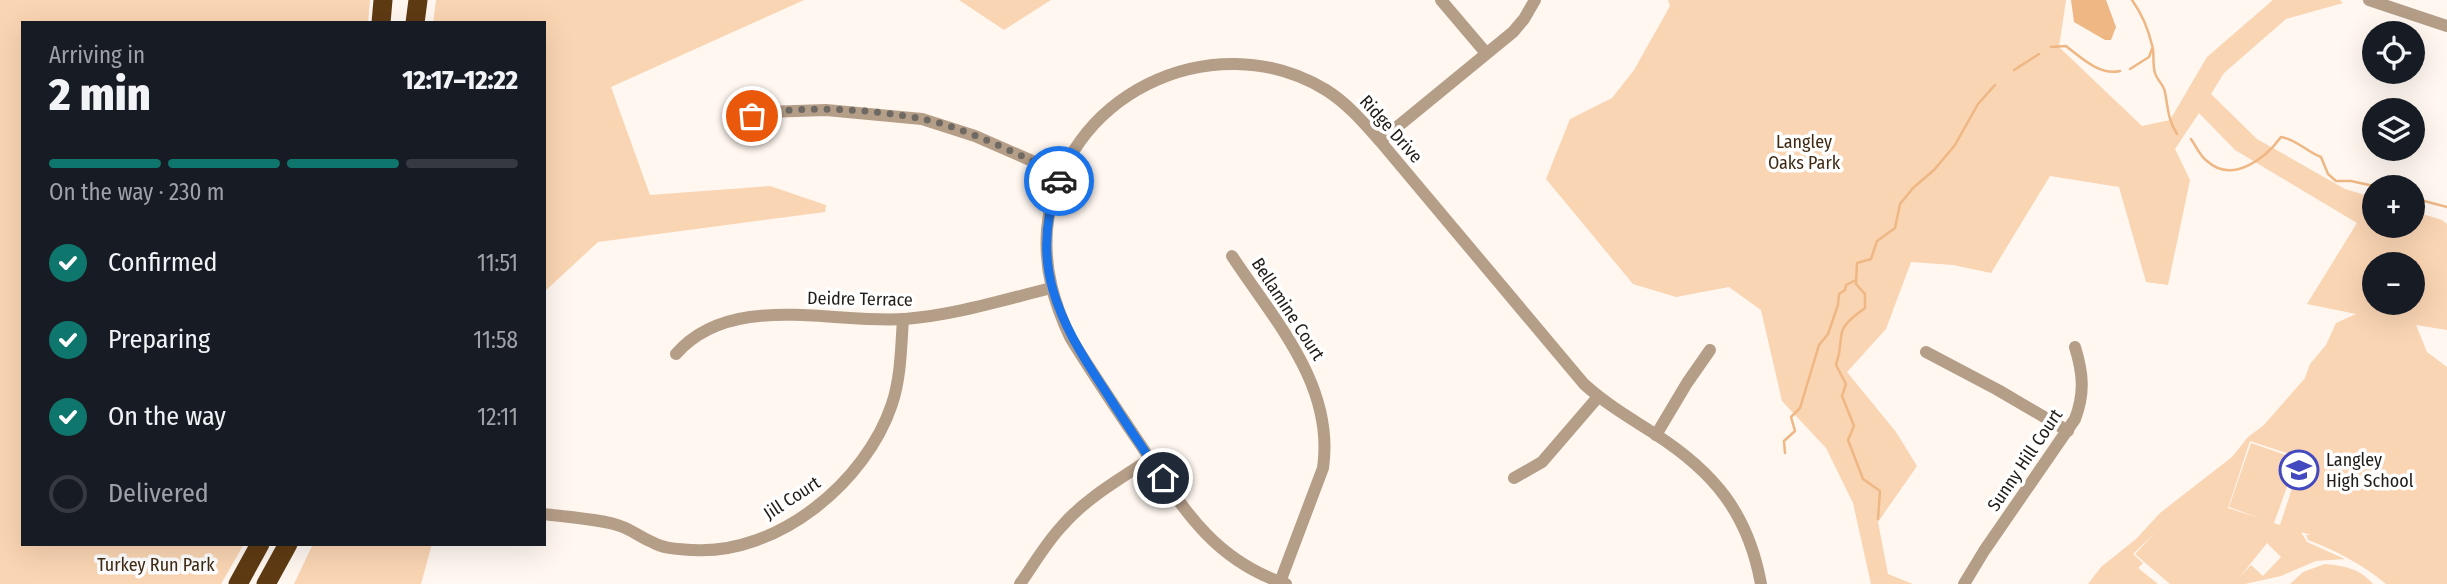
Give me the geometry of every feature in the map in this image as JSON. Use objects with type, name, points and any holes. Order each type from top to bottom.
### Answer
[{"type":"highway","points":[[381,21],[383,0]]},
{"type":"highway","points":[[415,21],[418,0]]},
{"type":"highway","points":[[238,584],[259,546]]},
{"type":"highway","points":[[267,584],[287,546]]},
{"type":"street","points":[[1441,0],[1486,53]]},
{"type":"street","points":[[1380,141],[1513,32],[1535,0]]},
{"type":"street","points":[[2369,0],[2447,26]]},
{"type":"street","name":"Ridge Drive","points":[[1283,583],[1241,563],[1205,535],[1189,518],[1070,337],[1051,288],[1046,248],[1050,208],[1062,174],[1088,132],[1116,104],[1151,82],[1172,73],[1215,64],[1258,66],[1290,74],[1310,82],[1344,104],[1380,141],[1584,384],[1598,397],[1700,467],[1728,498],[1750,541],[1761,584]]},
{"type":"street","points":[[740,121],[765,112],[826,110],[922,119],[975,136],[1062,174]]},
{"type":"street","name":"Bellamine Court","points":[[1232,256],[1307,370],[1319,401],[1324,427],[1323,468],[1283,583]]},
{"type":"street","name":"Deidre Terrace","points":[[676,354],[703,331],[732,320],[765,316],[903,319],[967,309],[1051,288]]},
{"type":"street","name":"Jill Court","points":[[546,514],[623,526],[663,547],[695,550],[715,550],[748,542],[789,525],[832,494],[861,463],[874,444],[895,393],[903,319]]},
{"type":"street","name":"Sunny Hill Court","points":[[1964,584],[2075,419],[2082,395],[2081,370],[2075,347]]},
{"type":"street","points":[[1656,435],[1710,350]]},
{"type":"street","points":[[1926,352],[2068,431]]},
{"type":"street","points":[[1514,478],[1542,462],[1598,397]]},
{"type":"street","points":[[1020,584],[1046,545],[1069,518],[1112,484],[1150,459]]},
{"type":"green space","name":"Turkey Run Park","points":[[0,0],[370,0],[368,21],[21,21],[21,546],[243,546],[221,584],[0,584]]},
{"type":"green space","points":[[436,0],[804,0],[611,87],[650,195],[770,186],[826,205],[825,212],[598,242],[546,290],[546,21],[433,21]]},
{"type":"green space","points":[[959,0],[1051,0],[1004,30]]},
{"type":"green space","name":"Langley Oaks Park","points":[[1668,0],[2066,0],[2059,47],[2142,126],[2170,120],[2207,57],[2273,0],[2340,0],[2343,3],[2286,19],[2224,73],[2211,94],[2257,139],[2345,189],[2362,194],[2362,238],[2425,238],[2425,215],[2447,224],[2447,330],[2416,325],[2427,352],[2447,367],[2447,584],[2386,584],[2349,559],[2308,540],[2306,535],[2311,535],[2301,532],[2307,542],[2345,559],[2316,561],[2281,576],[2245,584],[2170,584],[2135,554],[2156,532],[2133,554],[2143,563],[2138,568],[2158,584],[2088,584],[2101,567],[2136,539],[2160,513],[2232,457],[2248,437],[2264,425],[2305,378],[2310,364],[2326,345],[2336,323],[2356,314],[2307,304],[2357,223],[2235,150],[2199,113],[2175,149],[2190,180],[2168,285],[2146,282],[2119,187],[2050,176],[1991,273],[1953,265],[1911,262],[1886,329],[1847,372],[1896,432],[1917,466],[1878,522],[1888,574],[1913,584],[1871,584],[1853,503],[1826,448],[1782,401],[1761,310],[1729,287],[1676,297],[1633,284],[1546,179],[1570,119],[1612,98],[1634,70],[1670,6]],"holes":[[[2250,441],[2302,458],[2280,525],[2274,523],[2297,459],[2251,443],[2229,507],[2262,519],[2228,508]],[[2267,543],[2281,557],[2263,576],[2251,565],[2239,578]]]},
{"type":"green space","points":[[312,546],[431,546],[421,584],[294,584]]},
{"type":"green space","points":[[2325,564],[2352,569],[2373,584],[2290,584],[2303,572]]},
{"type":"shaded area","points":[[2071,0],[2106,0],[2116,27],[2111,40],[2105,40],[2074,22]]},
{"type":"waterway","points":[[2132,0],[2149,33],[2155,73],[2164,89],[2170,119],[2177,134]]},
{"type":"waterway","points":[[2051,47],[2066,46],[2098,68],[2120,71]]},
{"type":"waterway","points":[[2130,69],[2149,57],[2152,49]]},
{"type":"waterway","points":[[2014,70],[2039,54]]},
{"type":"waterway","points":[[1878,519],[1880,491],[1863,479],[1848,440],[1854,426],[1842,396],[1846,384],[1836,365],[1843,328],[1865,308],[1865,294],[1856,284],[1857,263],[1871,259],[1877,241],[1895,228],[1900,204],[1955,145],[1978,104],[1995,85]]},
{"type":"waterway","points":[[2191,139],[2205,159],[2227,170],[2247,166],[2266,153],[2281,137],[2286,138],[2321,157],[2328,174],[2336,181],[2362,183]]},
{"type":"waterway","points":[[2425,201],[2447,207]]},
{"type":"waterway","points":[[1785,453],[1784,441],[1795,431],[1791,417],[1800,408],[1819,345],[1828,334],[1838,305],[1839,294],[1845,290],[1846,285],[1856,280]]},
{"type":"way so far","points":[[752,116],[789,110],[826,110],[922,119],[975,136],[1062,174],[1059,181]]},
{"type":"place","name":"Langley High School","points":[[2299,470]]},
{"type":"route","points":[[1059,181],[1050,208],[1046,248],[1056,306],[1083,358],[1163,478]]}]
